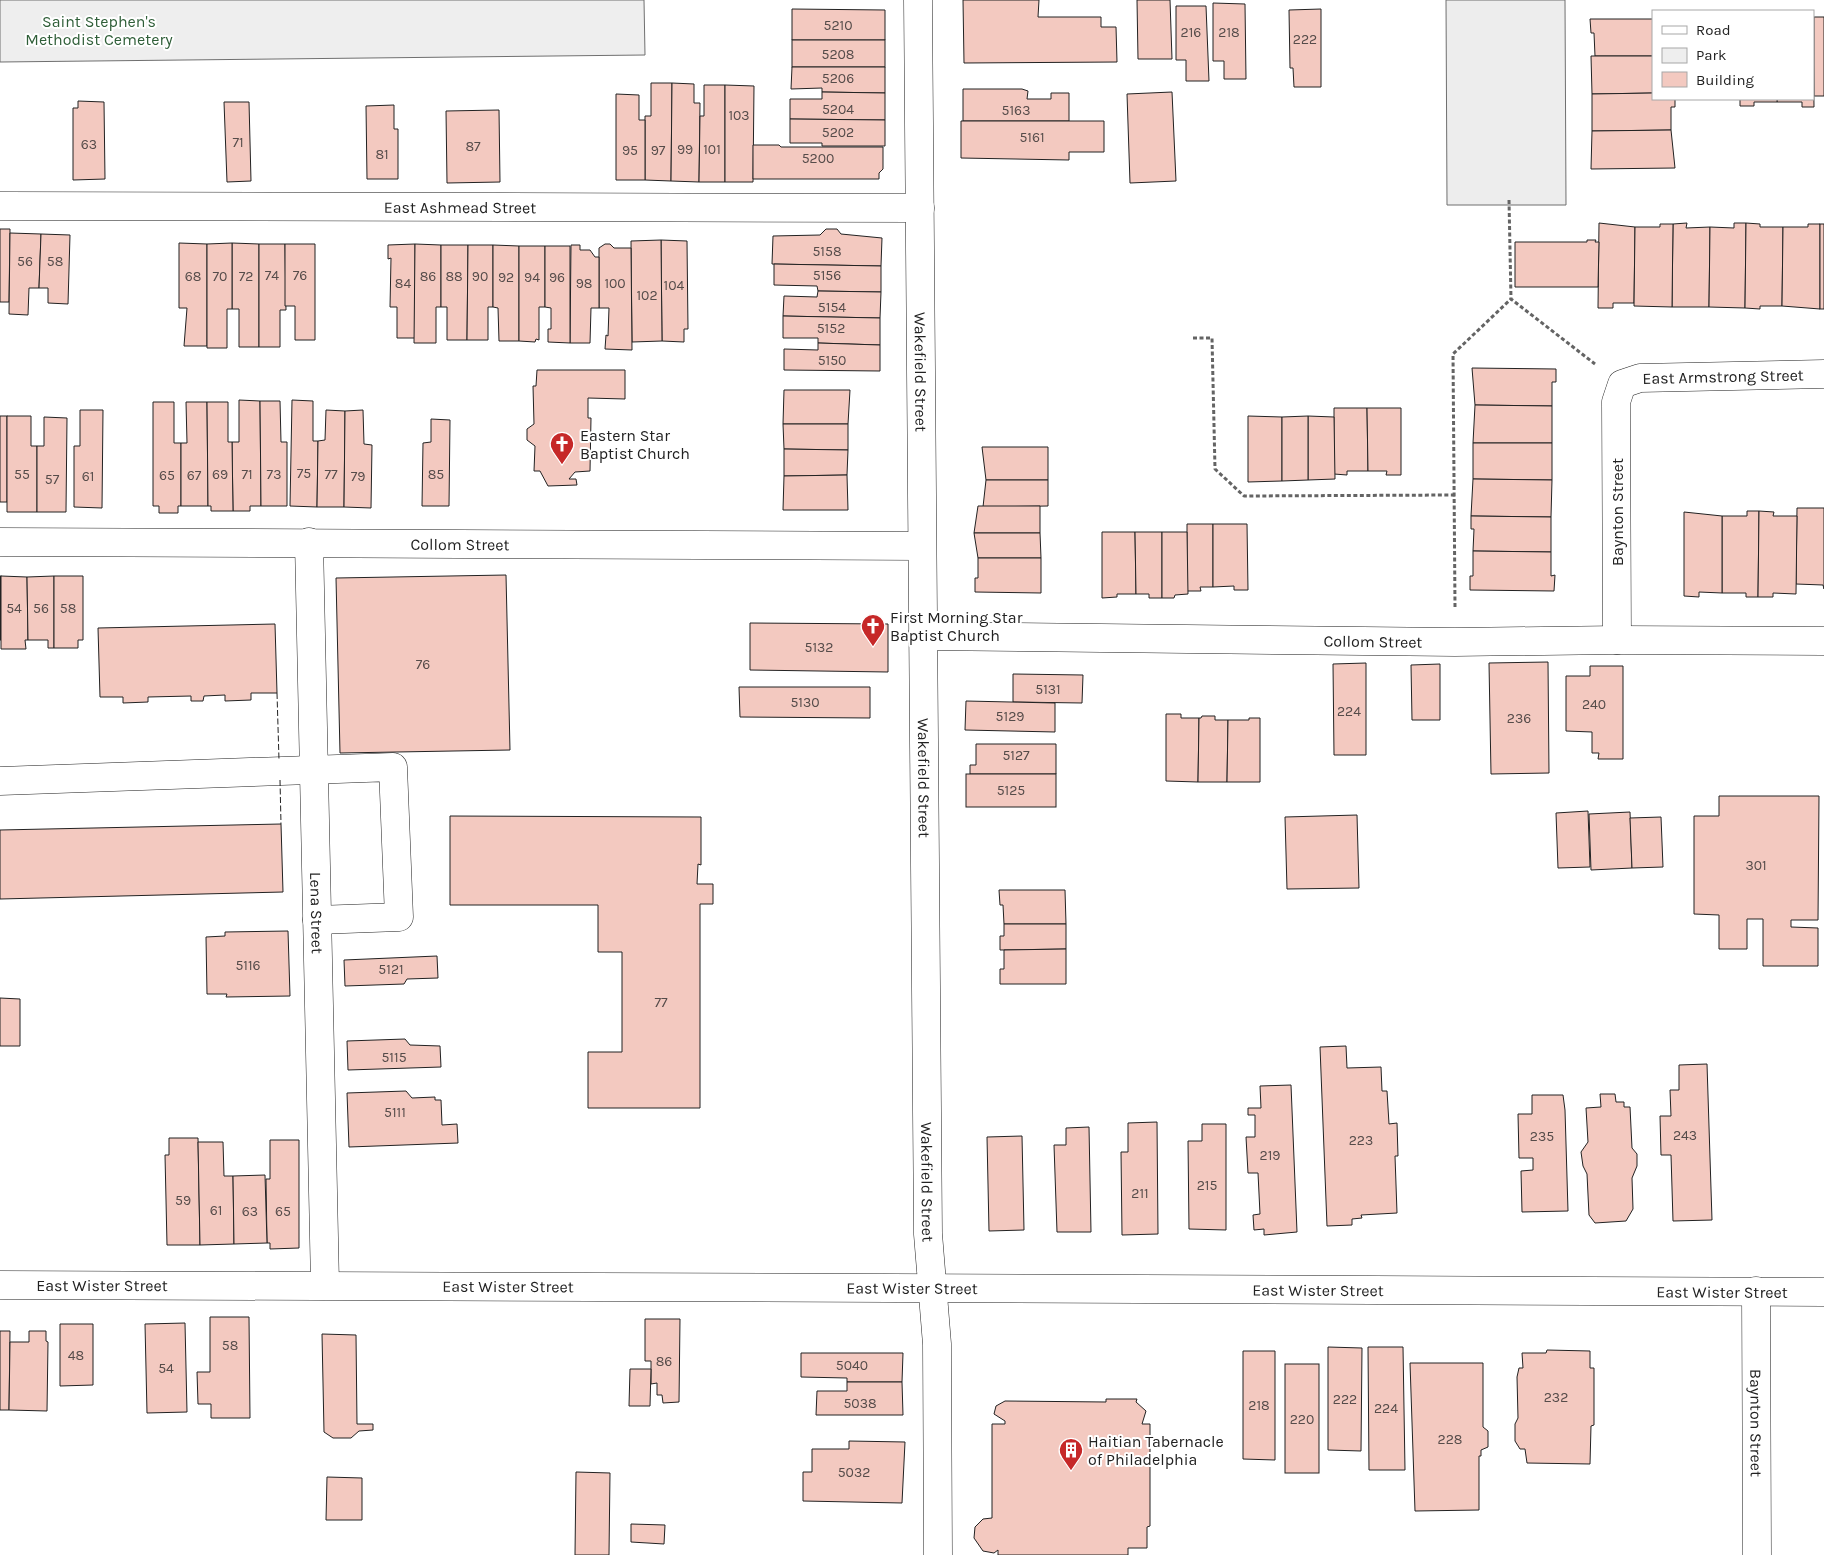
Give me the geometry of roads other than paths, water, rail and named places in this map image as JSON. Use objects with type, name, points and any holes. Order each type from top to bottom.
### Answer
[{"type":"street","name":"Wakefield Street","points":[[918,0],[920,546],[928,1234],[937,1344],[938,1555]]},
{"type":"street","name":"East Ashmead Street","points":[[0,206],[920,208]]},
{"type":"street","name":"East Armstrong Street","points":[[1622,384],[1640,378],[1824,374]]},
{"type":"street","name":"Baynton Street","points":[[1617,640],[1616,402],[1622,384]]},
{"type":"street","name":"Collom Street","points":[[0,542],[920,546]]},
{"type":"street","name":"Lena Street","points":[[309,542],[325,1284]]},
{"type":"street","name":"Collom Street","points":[[922,636],[1456,642],[1617,640],[1824,641]]},
{"type":"street","points":[[0,780],[393,767],[398,917],[317,920]]},
{"type":"street","name":"East Wister Street","points":[[0,1284],[1824,1292]]},
{"type":"street","name":"Baynton Street","points":[[1756,1291],[1757,1555]]},
{"type":"place","name":"Eastern Star Baptist Church","points":[[562,465]]},
{"type":"place","name":"First Morning Star Baptist Church","points":[[873,647]]},
{"type":"place","name":"Haitian Tabernacle of Philadelphia","points":[[1071,1471]]},
{"type":"park label","name":"Saint Stephen's Methodist Cemetery","points":[[99,30]]}]
